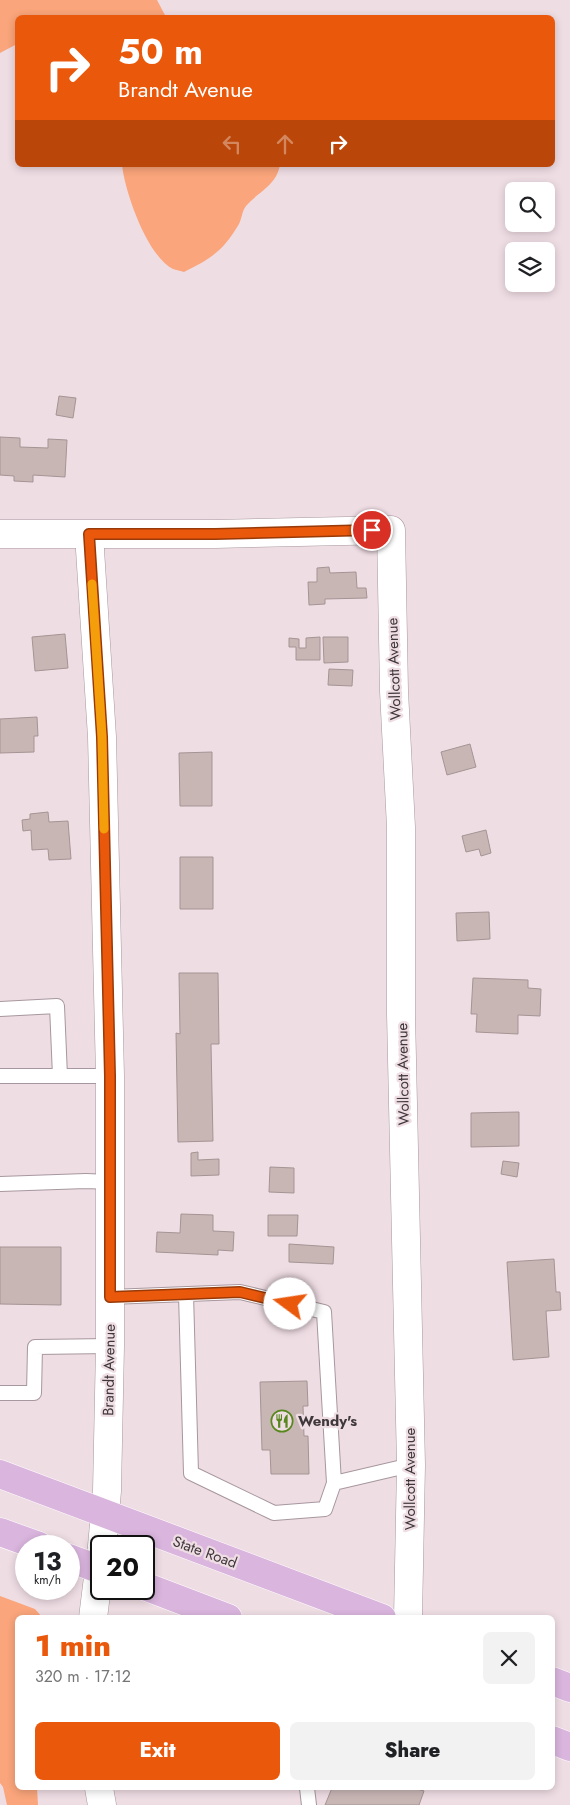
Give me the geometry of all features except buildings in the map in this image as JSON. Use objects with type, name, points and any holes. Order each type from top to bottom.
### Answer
[{"type":"main road","name":"State Road","points":[[0,1474],[374,1615]]},
{"type":"main road","points":[[0,1532],[15,1537]]},
{"type":"main road","points":[[155,1590],[220,1615]]},
{"type":"main road","points":[[555,1682],[570,1688]]},
{"type":"main road","points":[[555,1741],[570,1747]]},
{"type":"street","name":"Wollcott Avenue","points":[[89,534],[215,534],[391,530],[394,691],[400,826],[411,1465],[408,1615]]},
{"type":"street","points":[[0,534],[89,534]]},
{"type":"street","name":"Brandt Avenue","points":[[89,534],[102,737],[110,1076],[110,1346],[106,1515],[104,1535]]},
{"type":"street","name":"Brandt Avenue","points":[[94,1615],[96,1600]]},
{"type":"street","points":[[99,1790],[102,1805]]},
{"type":"lane","points":[[0,1009],[57,1006],[60,1076]]},
{"type":"lane","points":[[0,1076],[110,1076]]},
{"type":"lane","points":[[0,1184],[110,1182]]},
{"type":"lane","points":[[110,1297],[186,1294],[240,1292],[324,1312],[334,1484],[325,1509],[274,1513],[191,1473],[186,1294]]},
{"type":"lane","points":[[0,1393],[34,1393],[35,1347],[110,1346]]},
{"type":"lane","points":[[334,1484],[411,1465]]},
{"type":"lane","points":[[306,1790],[309,1805]]},
{"type":"shaded area","points":[[0,0],[157,0],[165,15],[15,15],[15,45],[0,53]]},
{"type":"shaded area","points":[[122,167],[279,167],[271,183],[246,206],[239,224],[228,241],[209,258],[184,272],[173,269],[163,262],[154,251],[139,222]]},
{"type":"shaded area","points":[[0,1596],[35,1609],[40,1615],[15,1615],[15,1790],[37,1790],[38,1805],[7,1805],[3,1787],[0,1783]]},
{"type":"slow traffic","points":[[92,584],[102,737],[104,829]]},
{"type":"place","name":"Wendy's","points":[[282,1421]]},
{"type":"route","points":[[290,1304],[240,1292],[110,1297],[110,1076],[102,737],[89,534],[215,534],[372,530]]}]
